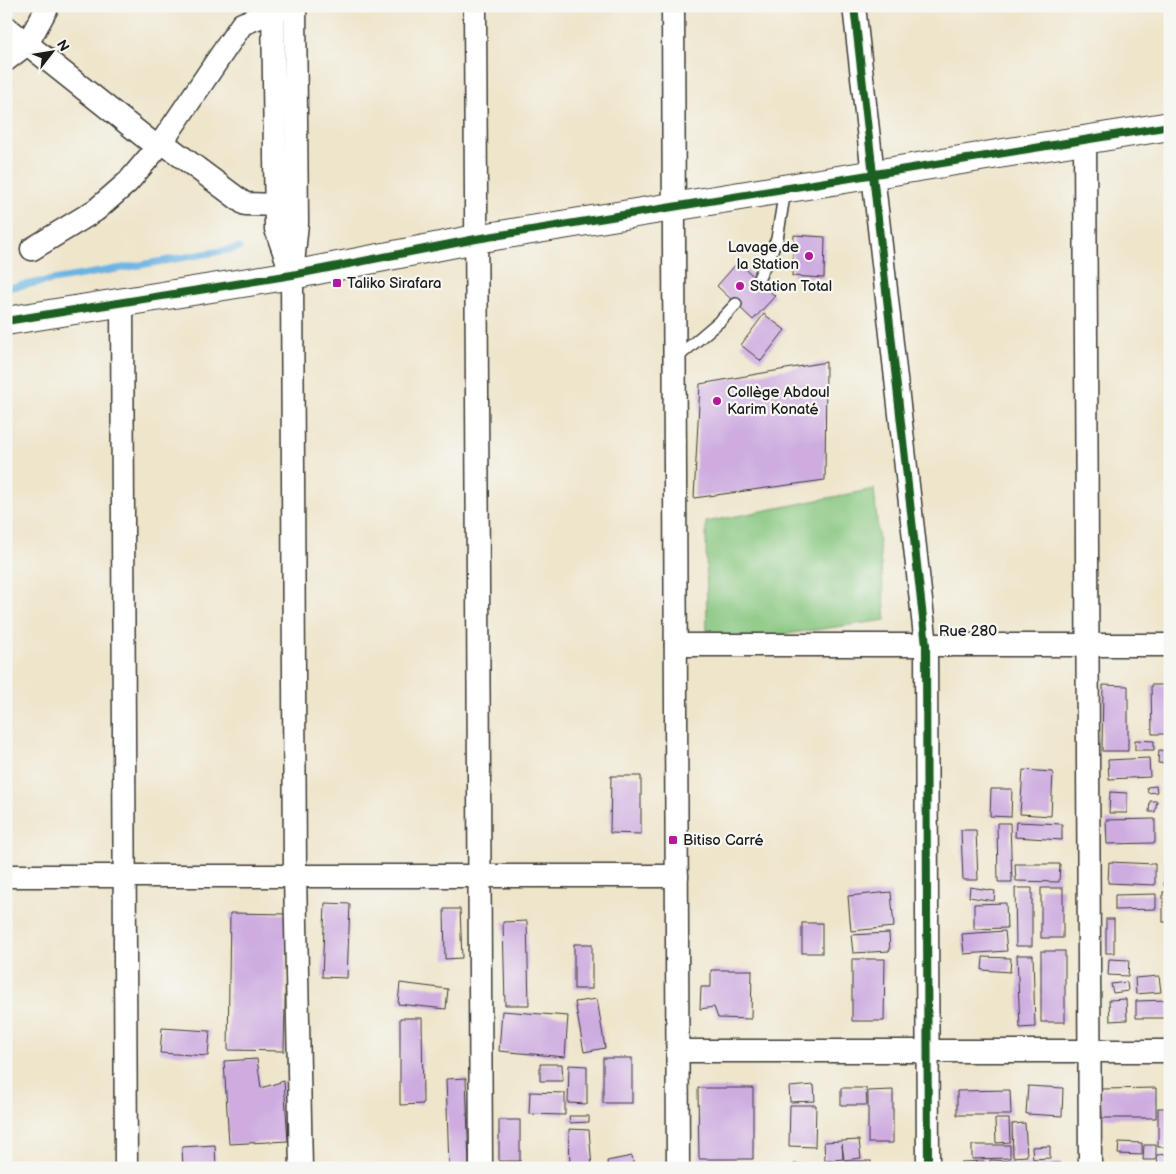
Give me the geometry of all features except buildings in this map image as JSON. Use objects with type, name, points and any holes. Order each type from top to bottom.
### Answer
[{"type":"street","points":[[6,60],[27,44],[48,6]]},
{"type":"street","points":[[295,6],[297,223],[292,275],[295,876],[301,1168]]},
{"type":"street","points":[[475,6],[481,1168]]},
{"type":"street","points":[[673,6],[678,1168]]},
{"type":"street","points":[[854,6],[926,645],[928,1168]]},
{"type":"street","points":[[32,249],[96,210],[128,182],[160,144],[242,24],[278,8],[276,229],[292,275]]},
{"type":"street","points":[[6,28],[160,144],[245,204],[275,205],[297,201]]},
{"type":"street","points":[[6,321],[292,275],[476,239],[1170,126]]},
{"type":"street","points":[[1085,139],[1090,1168]]},
{"type":"street","points":[[122,302],[126,1168]]},
{"type":"street","name":"Rue 280","points":[[676,645],[1170,645]]},
{"type":"street","points":[[6,876],[677,876]]},
{"type":"street","points":[[678,1051],[1170,1051]]},
{"type":"lane","points":[[758,280],[776,239],[785,190]]},
{"type":"lane","points":[[674,360],[721,320],[736,304]]},
{"type":"green space","points":[[874,489],[886,620],[707,645],[706,522]]},
{"type":"waterway","points":[[6,288],[239,248]]},
{"type":"cycle path","points":[[854,6],[926,645],[928,1168]]},
{"type":"cycle path","points":[[6,321],[292,275],[476,239],[1170,126]]},
{"type":"place","name":"Lavage de la Station","points":[[809,256]]},
{"type":"place","name":"Taliko Sirafara","points":[[337,283]]},
{"type":"place","name":"Station Total","points":[[740,286]]},
{"type":"place","name":"Collège Abdoul Karim Konaté","points":[[717,401]]},
{"type":"place","name":"Bitiso Carré","points":[[673,840]]}]
